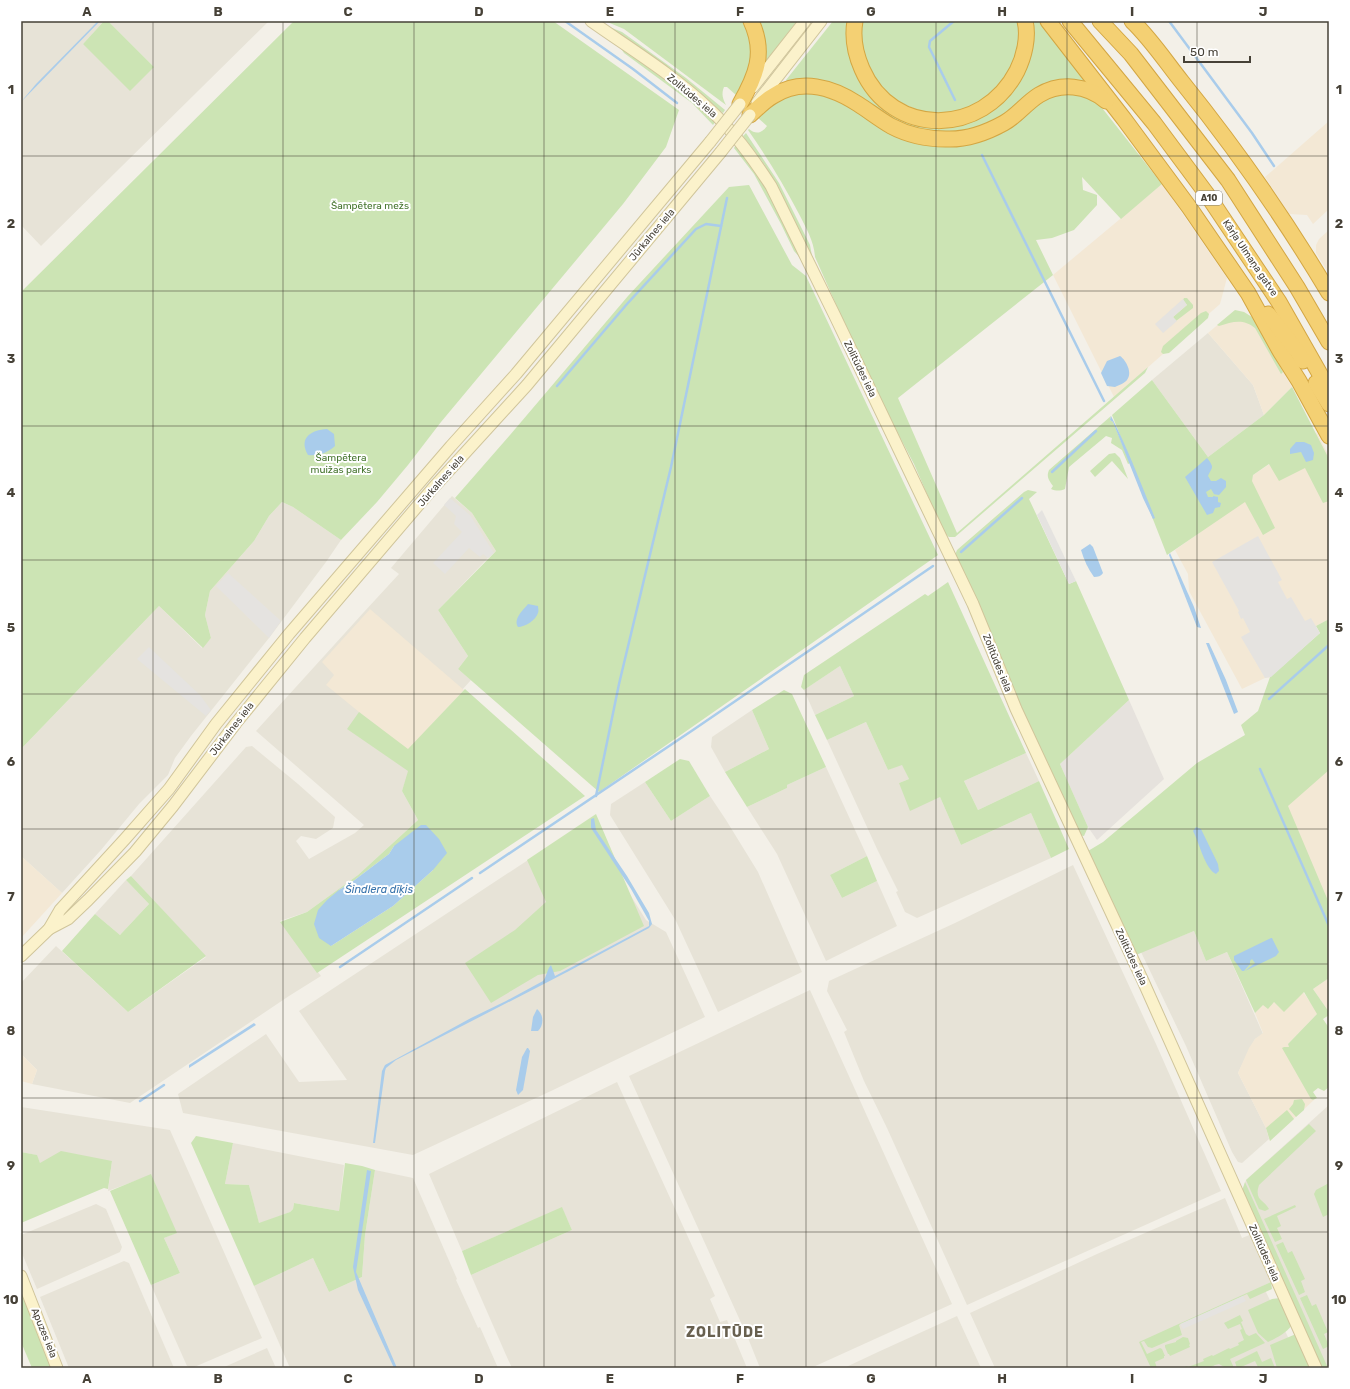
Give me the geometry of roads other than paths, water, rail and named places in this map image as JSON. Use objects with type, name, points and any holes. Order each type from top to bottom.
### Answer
[{"type":"highway","points":[[745,110],[758,59],[758,42],[751,21]]},
{"type":"highway","points":[[855,21],[853,35],[856,53],[863,72],[874,88],[891,105],[907,114],[925,119],[941,120],[958,118],[975,113],[991,104],[1004,92],[1022,59],[1026,41],[1025,21]]},
{"type":"highway","points":[[1048,21],[1124,119],[1189,207],[1248,293],[1329,436]]},
{"type":"highway","name":"Kārļa Ulmaņa gatve","points":[[1070,21],[1154,123],[1206,193],[1279,302],[1329,390]]},
{"type":"highway","name":"A10","points":[[1100,21],[1131,54],[1228,180],[1297,287],[1329,342]]},
{"type":"highway","points":[[1134,22],[1196,99],[1254,176],[1329,293]]},
{"type":"highway","points":[[745,110],[782,91],[800,87],[820,87],[832,90],[845,96],[884,122],[900,130],[937,139],[960,138],[983,133],[1004,123],[1014,117],[1039,95],[1048,91],[1072,86],[1086,89],[1101,96],[1124,119]]},
{"type":"highway","points":[[1248,293],[1266,312],[1298,352],[1329,404]]},
{"type":"street","name":"Zolitūdes iela","points":[[591,21],[671,77],[706,105],[734,135],[771,186],[972,604],[1019,716],[1143,981],[1316,1368]]},
{"type":"street","name":"Jūrkalnes iela","points":[[49,929],[68,919],[134,852],[173,806],[236,723],[305,638],[433,488],[537,372],[720,153],[745,110],[804,21]]},
{"type":"street","name":"Jūrkalnes iela","points":[[21,956],[49,929],[60,910],[125,839],[168,789],[216,724],[289,634],[451,446],[516,374],[710,142],[745,110],[755,105],[821,21]]},
{"type":"street","name":"Apuzes iela","points":[[21,1276],[57,1368]]},
{"type":"water","points":[[98,21],[100,21],[21,102],[36,84]]},
{"type":"water","points":[[1120,356],[1128,367],[1129,377],[1125,382],[1115,387],[1107,386],[1101,373],[1107,361]]},
{"type":"water","points":[[1111,416],[1155,518],[1153,519],[1143,498],[1113,422],[1110,420]]},
{"type":"water","points":[[327,429],[334,434],[335,446],[323,454],[308,455],[304,444],[305,440],[311,433]]},
{"type":"water","points":[[1296,442],[1304,442],[1311,445],[1314,453],[1313,460],[1306,462],[1301,452],[1290,454],[1290,449]]},
{"type":"water","points":[[1207,458],[1212,466],[1208,476],[1211,481],[1216,481],[1221,478],[1226,481],[1226,487],[1219,495],[1213,494],[1211,489],[1206,492],[1208,497],[1218,497],[1218,502],[1221,503],[1220,507],[1215,508],[1213,513],[1207,515],[1185,477]]},
{"type":"water","points":[[1090,544],[1093,547],[1103,573],[1098,577],[1094,577],[1092,574],[1086,564],[1081,550]]},
{"type":"water","points":[[1170,553],[1194,607],[1201,628],[1197,627],[1169,555]]},
{"type":"water","points":[[528,604],[538,606],[537,616],[530,623],[518,627],[518,618]]},
{"type":"water","points":[[1206,643],[1209,643],[1226,680],[1238,712],[1234,714]]},
{"type":"water","points":[[594,818],[596,830],[627,876],[649,913],[652,924],[649,928],[569,971],[396,1060],[386,1068],[385,1071],[375,1143],[373,1143],[382,1071],[385,1065],[543,981],[551,965],[555,976],[649,926],[649,921],[631,889],[591,828],[591,819]]},
{"type":"water","name":"Šindlera dīķis","points":[[421,825],[426,825],[439,839],[447,853],[433,870],[393,906],[331,946],[319,938],[314,924],[318,910],[327,900],[389,854],[394,846]]},
{"type":"water","points":[[1196,827],[1201,829],[1218,864],[1219,871],[1216,874],[1209,867],[1203,855],[1193,831]]},
{"type":"water","points":[[1271,938],[1279,952],[1276,956],[1245,971],[1255,963],[1252,959],[1250,964],[1244,971],[1242,971],[1234,960],[1234,956]]},
{"type":"water","points":[[537,1009],[541,1014],[542,1023],[538,1031],[531,1031],[533,1017]]},
{"type":"water","points":[[254,1023],[256,1025],[189,1068],[189,1065]]},
{"type":"water","points":[[527,1048],[530,1051],[523,1090],[518,1095],[516,1090],[522,1057]]},
{"type":"water","points":[[367,1170],[371,1171],[356,1272],[397,1368],[394,1368],[358,1290],[353,1267]]},
{"type":"waterway","points":[[565,21],[633,69],[677,103]]},
{"type":"waterway","points":[[954,21],[930,41],[929,47],[955,100]]},
{"type":"waterway","points":[[1169,21],[1252,133],[1274,166]]},
{"type":"waterway","points":[[982,155],[1104,401]]},
{"type":"waterway","points":[[596,796],[619,684],[671,467],[727,198]]},
{"type":"waterway","points":[[557,386],[627,304],[696,229],[706,224],[721,226]]},
{"type":"waterway","points":[[1052,472],[1096,431]]},
{"type":"waterway","points":[[961,552],[1022,498]]},
{"type":"waterway","points":[[480,873],[933,566]]},
{"type":"waterway","points":[[1269,699],[1329,645]]},
{"type":"waterway","points":[[1260,769],[1329,926]]},
{"type":"waterway","points":[[340,967],[472,878]]},
{"type":"waterway","points":[[140,1101],[164,1085]]},
{"type":"district","name":"ZOLITŪDE","points":[[725,1332]]},
{"type":"park label","name":"Šampētera mežs","points":[[370,206]]},
{"type":"park label","name":"Šampētera muižas parks","points":[[341,464]]}]
